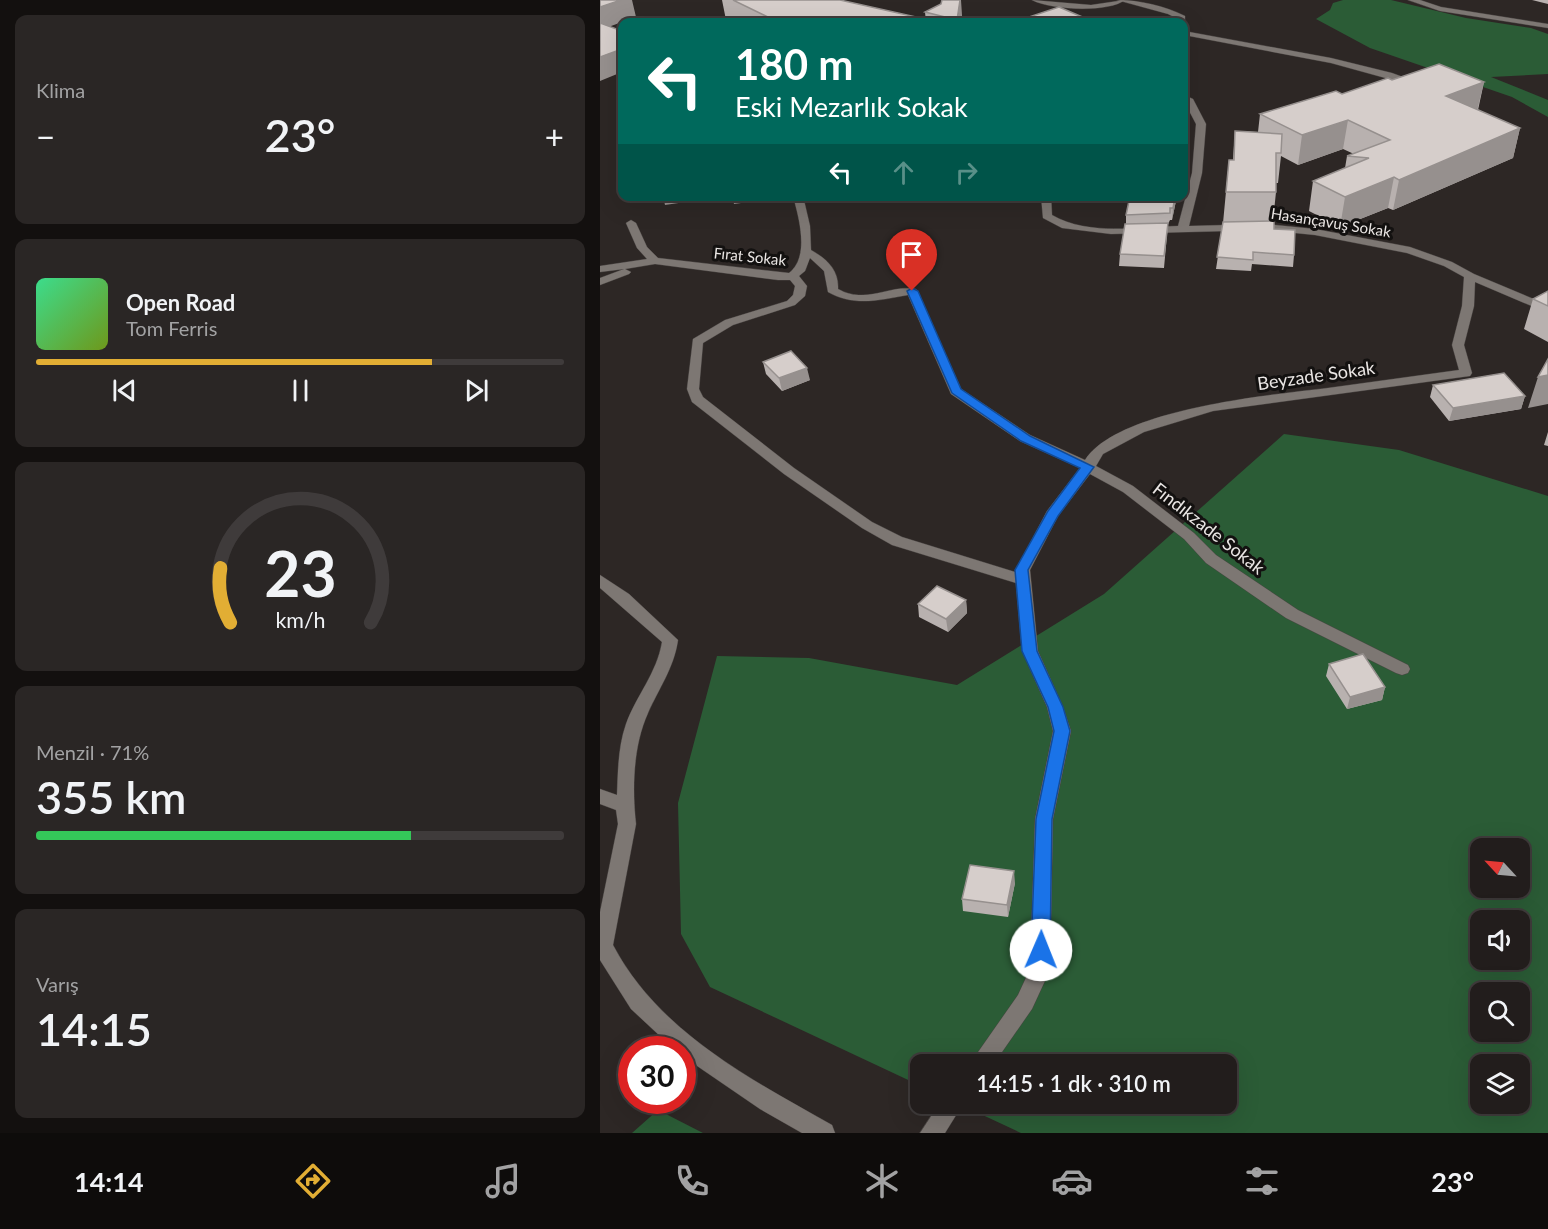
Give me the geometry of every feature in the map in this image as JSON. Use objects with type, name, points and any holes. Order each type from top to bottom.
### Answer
[{"type":"street","points":[[1036,0],[1093,7],[1110,6],[1121,0],[1171,12],[1182,18]]},
{"type":"street","points":[[1412,0],[1440,9],[1548,26]]},
{"type":"street","points":[[1188,34],[1323,58],[1419,85]]},
{"type":"street","points":[[1183,229],[1197,173],[1201,124],[1188,100]]},
{"type":"street","name":"Fırat Sokak","points":[[655,261],[778,277],[793,276],[802,268],[807,246],[799,201]]},
{"type":"street","name":"Hasançavuş Sokak","points":[[1046,201],[1047,216],[1062,225],[1081,229],[1111,231],[1266,227],[1315,232],[1410,250],[1448,264],[1470,276],[1548,309]]},
{"type":"street","points":[[631,223],[642,248],[655,261]]},
{"type":"street","name":"Fındıkzade Sokak","points":[[805,251],[824,261],[829,269],[832,290],[842,297],[868,298],[912,291],[956,391],[1026,438],[1128,489],[1189,536],[1211,559],[1292,614],[1402,669]]},
{"type":"street","points":[[600,269],[655,261]]},
{"type":"street","points":[[600,282],[655,261]]},
{"type":"street","points":[[793,276],[801,286],[800,296],[791,303],[704,334],[697,342],[693,389],[697,399],[789,471],[867,525],[897,541],[1021,579]]},
{"type":"street","name":"Beyzade Sokak","points":[[1088,467],[1098,451],[1139,429],[1211,407],[1466,373],[1458,345],[1468,306],[1470,276]]},
{"type":"street","points":[[988,1054],[1025,1002],[1040,970],[1044,819],[1062,731],[1055,707],[1030,651],[1021,579],[1022,570],[1052,514],[1088,467]]},
{"type":"street","points":[[600,580],[624,598],[670,640],[669,656],[635,723],[631,739],[625,806],[627,824],[607,885],[603,946],[638,1002],[690,1050],[768,1101],[824,1133]]},
{"type":"street","points":[[600,796],[625,806]]},
{"type":"street","points":[[931,1133],[945,1114]]},
{"type":"green space","points":[[1343,0],[1391,0],[1466,18],[1531,28],[1548,34],[1548,74],[1491,77],[1548,100],[1548,117],[1512,97],[1370,48],[1316,19],[1330,10],[1333,3]]},
{"type":"green space","points":[[1284,434],[1399,450],[1548,496],[1548,1133],[1021,1133],[980,1114],[1237,1114],[1237,1054],[910,1054],[910,1081],[710,987],[681,934],[678,803],[717,656],[809,658],[957,685],[1104,594]]},
{"type":"green space","points":[[653,1114],[666,1114],[703,1133],[632,1133]]},
{"type":"building","points":[[600,0],[621,0],[600,7]]},
{"type":"building","points":[[733,0],[840,0],[921,18],[770,18]]},
{"type":"building","points":[[942,0],[960,0],[957,18],[925,12],[941,4]]},
{"type":"building","points":[[1059,7],[1085,18],[1026,18]]},
{"type":"building","points":[[600,23],[618,30],[618,50],[600,57]]},
{"type":"building","points":[[1439,64],[1484,82],[1446,96],[1520,128],[1399,180],[1394,177],[1345,197],[1313,181],[1369,158],[1347,156],[1390,140],[1348,120],[1302,135],[1260,114],[1336,91],[1342,94]]},
{"type":"building","points":[[1235,131],[1282,134],[1281,153],[1276,153],[1276,192],[1226,192],[1229,160],[1234,160]]},
{"type":"building","points":[[1129,201],[1174,201],[1170,213],[1126,215]]},
{"type":"building","points":[[1274,221],[1274,229],[1295,230],[1294,255],[1253,252],[1253,260],[1217,257],[1223,222]]},
{"type":"building","points":[[1168,223],[1164,256],[1120,254],[1125,224]]},
{"type":"building","points":[[1548,291],[1548,306],[1533,299]]},
{"type":"building","points":[[791,351],[807,368],[779,378],[763,362]]},
{"type":"building","points":[[1548,359],[1548,375],[1538,377]]},
{"type":"building","points":[[1504,373],[1525,396],[1453,408],[1433,385]]},
{"type":"building","points":[[937,586],[966,600],[946,619],[918,604]]},
{"type":"building","points":[[1363,654],[1385,687],[1350,697],[1329,664]]},
{"type":"building","points":[[970,865],[1014,871],[1007,905],[962,899]]},
{"type":"route","points":[[912,291],[956,391],[1026,438],[1088,467],[1052,514],[1022,570],[1021,579],[1030,651],[1055,707],[1062,731],[1044,819],[1041,950]]}]
